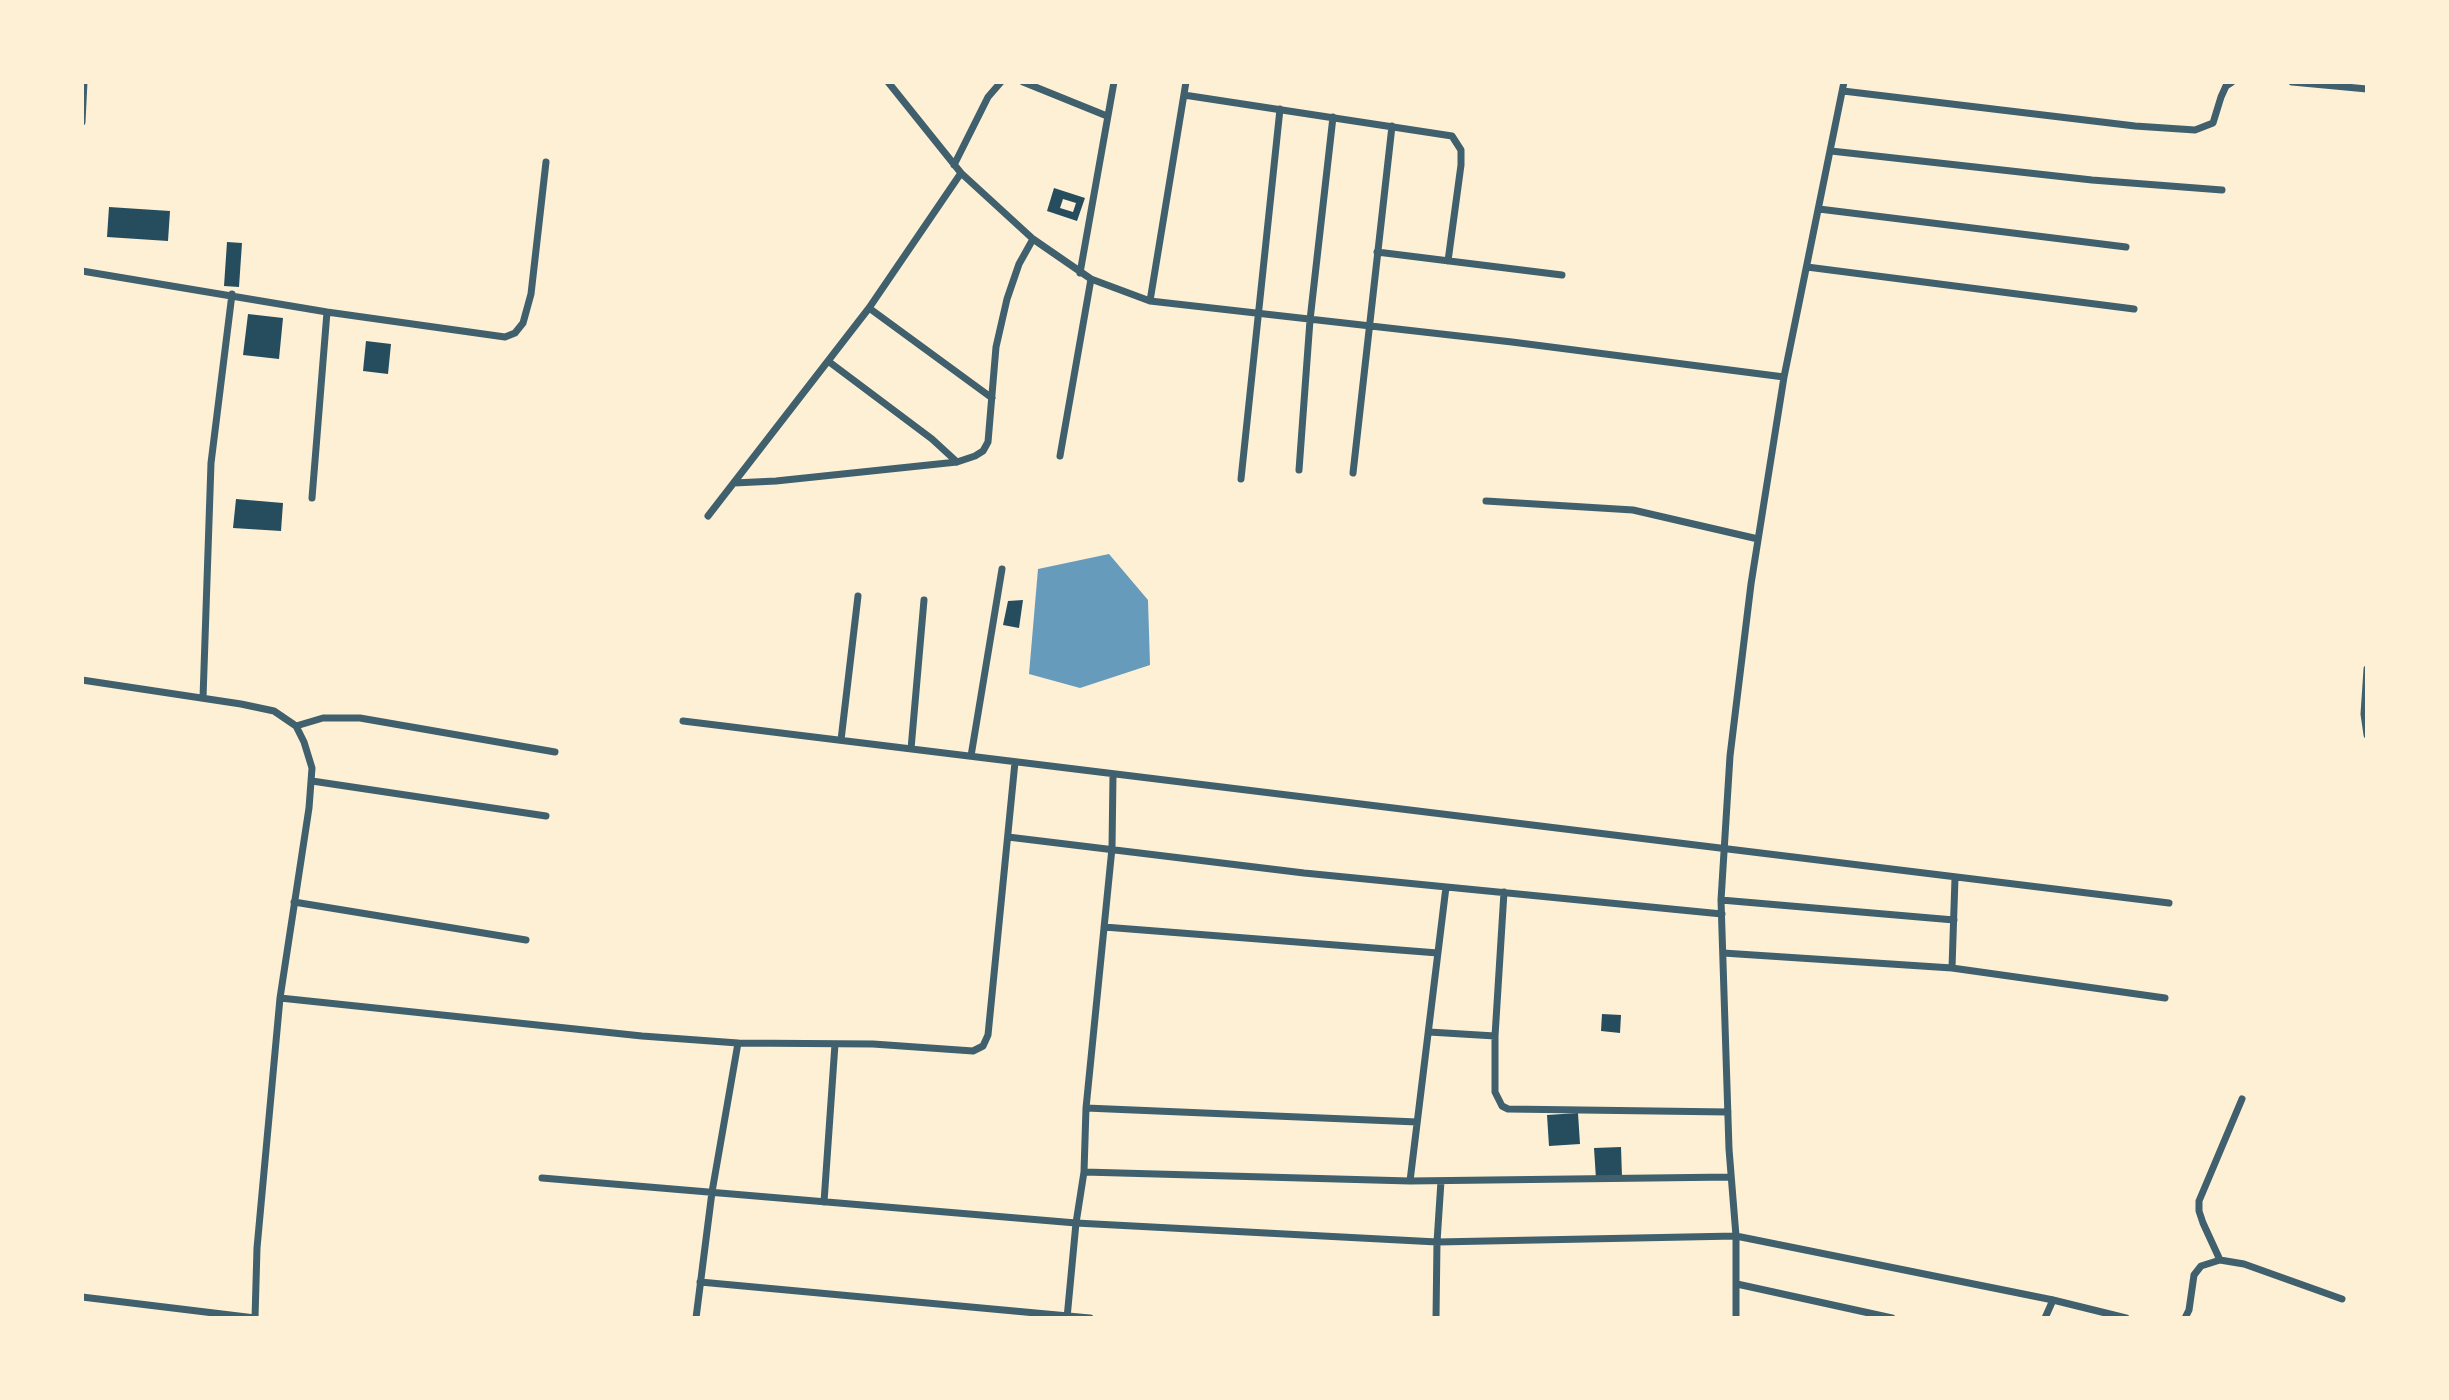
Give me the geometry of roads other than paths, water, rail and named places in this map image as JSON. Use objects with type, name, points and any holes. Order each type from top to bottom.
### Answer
[{"type":"street","points":[[82,122],[84,82]]},
{"type":"street","points":[[888,82],[961,173],[1033,239],[1091,279],[1150,300],[1784,377]]},
{"type":"street","points":[[954,165],[988,97],[1001,82]]},
{"type":"street","points":[[1023,82],[1107,116]]},
{"type":"street","points":[[1080,273],[1114,82]]},
{"type":"street","points":[[1150,300],[1186,82]]},
{"type":"street","points":[[1736,1318],[1736,1236],[1728,1112],[1721,900],[1730,756],[1758,539],[1784,377],[1844,82]]},
{"type":"street","points":[[1843,91],[2135,126],[2195,130],[2213,123],[2226,86],[2232,82]]},
{"type":"street","points":[[2292,82],[2367,89]]},
{"type":"street","points":[[1184,95],[1446,134],[1457,141],[1461,150],[1448,261]]},
{"type":"street","points":[[1241,479],[1280,109]]},
{"type":"street","points":[[1299,470],[1310,320],[1333,117]]},
{"type":"street","points":[[1353,473],[1392,126]]},
{"type":"street","points":[[1831,151],[2092,180],[2222,190]]},
{"type":"street","points":[[82,271],[327,312],[505,337],[515,333],[523,323],[531,294],[546,162]]},
{"type":"street","points":[[708,516],[869,308],[961,173]]},
{"type":"street","points":[[1819,209],[2126,247]]},
{"type":"street","points":[[734,483],[957,462],[983,451],[988,442],[996,347],[1007,299],[1019,264],[1033,239]]},
{"type":"street","points":[[1377,252],[1562,275]]},
{"type":"street","points":[[1807,267],[2134,309]]},
{"type":"street","points":[[1060,456],[1091,279]]},
{"type":"street","points":[[204,698],[211,463],[232,294]]},
{"type":"street","points":[[869,308],[992,398]]},
{"type":"street","points":[[312,498],[327,312]]},
{"type":"street","points":[[828,361],[932,439],[957,462]]},
{"type":"street","points":[[1486,501],[1633,510],[1758,539]]},
{"type":"street","points":[[971,756],[1002,569]]},
{"type":"street","points":[[841,740],[858,596]]},
{"type":"street","points":[[911,749],[924,600]]},
{"type":"street","points":[[2367,669],[2364,714],[2367,735]]},
{"type":"street","points":[[82,680],[274,711],[296,726],[312,768],[280,998],[257,1248],[255,1318],[82,1297]]},
{"type":"street","points":[[296,726],[323,719],[360,718],[555,752]]},
{"type":"street","points":[[683,721],[2169,903]]},
{"type":"street","points":[[280,998],[642,1036],[738,1043],[835,1044],[973,1051],[983,1046],[988,1035],[1015,762]]},
{"type":"street","points":[[1067,1317],[1084,1172],[1086,1108],[1112,848],[1113,775]]},
{"type":"street","points":[[312,782],[546,816]]},
{"type":"street","points":[[1008,837],[1304,873],[1722,914]]},
{"type":"street","points":[[1952,968],[1955,878]]},
{"type":"street","points":[[1410,1181],[1446,887]]},
{"type":"street","points":[[1504,892],[1495,1092],[1502,1106],[1508,1109],[1728,1112]]},
{"type":"street","points":[[1721,900],[1954,920]]},
{"type":"street","points":[[294,902],[526,940]]},
{"type":"street","points":[[1104,927],[1438,953]]},
{"type":"street","points":[[1723,953],[1952,968],[2165,998]]},
{"type":"street","points":[[1429,1032],[1496,1036]]},
{"type":"street","points":[[696,1318],[712,1192],[738,1043]]},
{"type":"street","points":[[824,1202],[835,1044]]},
{"type":"street","points":[[2220,1260],[2203,1223],[2199,1201],[2242,1099]]},
{"type":"street","points":[[1086,1108],[1418,1122]]},
{"type":"street","points":[[1084,1172],[1410,1181],[1731,1177]]},
{"type":"street","points":[[542,1178],[1076,1223],[1437,1242],[1736,1236],[2053,1300],[2126,1318]]},
{"type":"street","points":[[1436,1318],[1441,1181]]},
{"type":"street","points":[[2185,1318],[2189,1310],[2194,1275],[2201,1266],[2220,1260],[2244,1264],[2342,1299]]},
{"type":"street","points":[[700,1282],[1090,1318]]},
{"type":"street","points":[[1737,1284],[1892,1318]]},
{"type":"street","points":[[2045,1318],[2053,1300]]},
{"type":"water","points":[[1109,554],[1148,600],[1150,665],[1080,688],[1029,674],[1038,569]]}]
